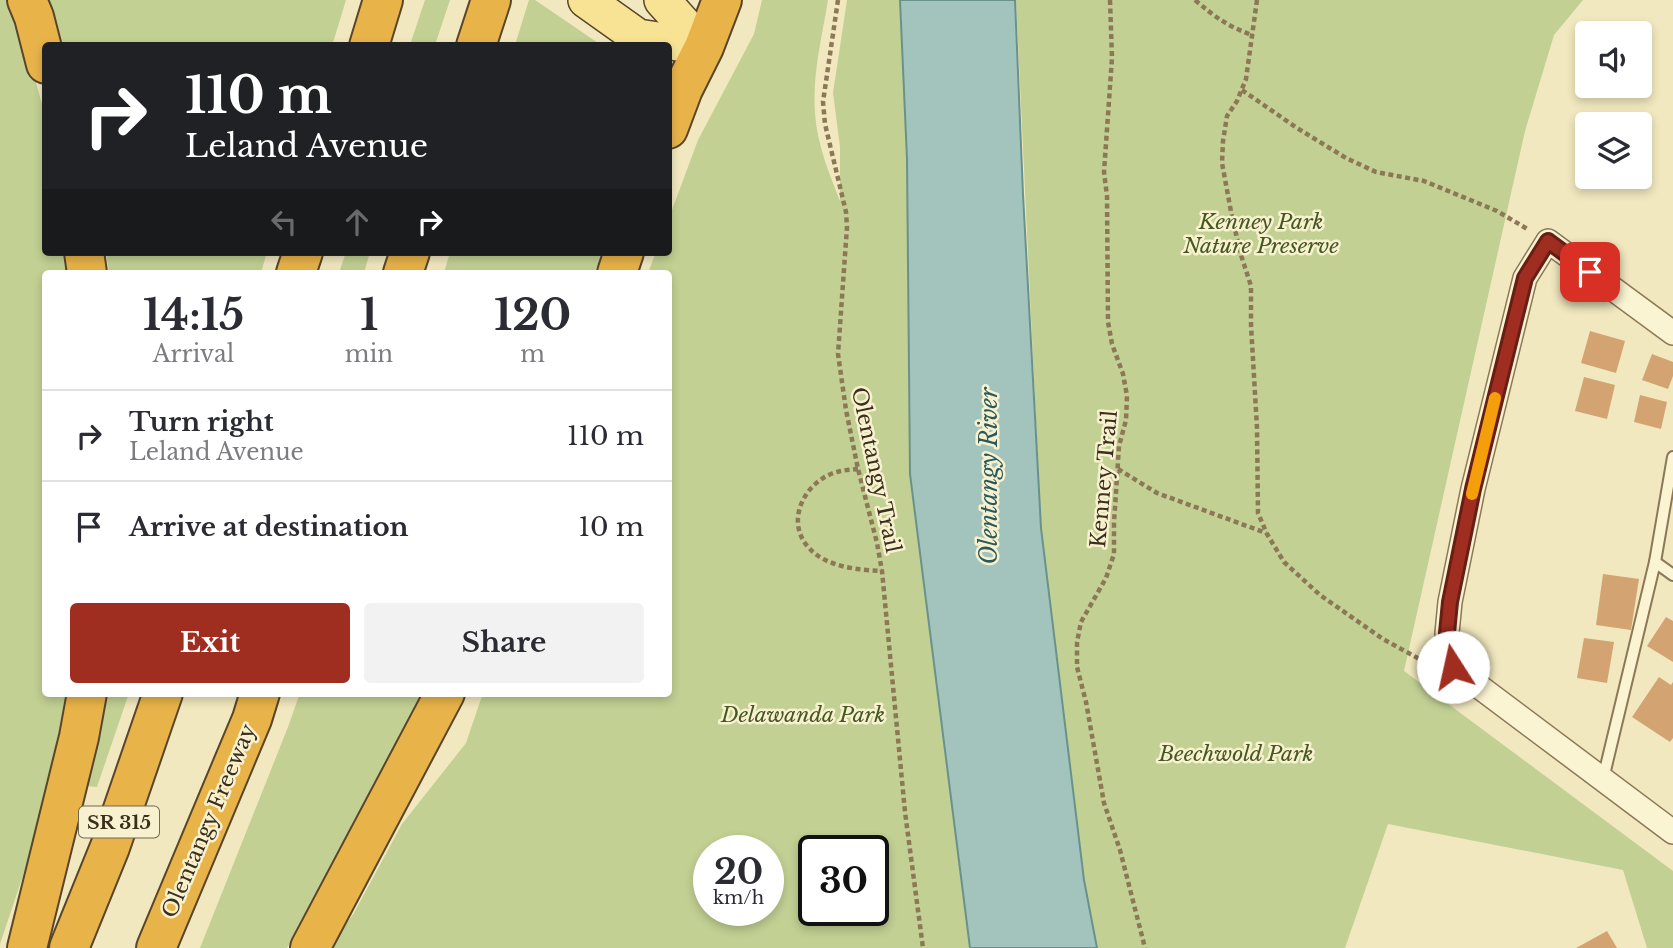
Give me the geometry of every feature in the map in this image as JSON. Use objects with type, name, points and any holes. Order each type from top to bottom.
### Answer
[{"type":"highway","points":[[27,0],[42,48]]},
{"type":"highway","points":[[370,42],[383,0]]},
{"type":"highway","points":[[477,42],[491,0]]},
{"type":"highway","points":[[672,118],[722,0]]},
{"type":"highway","points":[[27,948],[79,737],[86,697]]},
{"type":"highway","name":"SR 315","points":[[69,948],[110,847],[162,697]]},
{"type":"highway","name":"Olentangy Freeway","points":[[156,948],[259,697]]},
{"type":"highway","points":[[310,948],[444,697]]},
{"type":"main road","points":[[662,0],[704,47]]},
{"type":"main road","points":[[589,2],[638,37],[671,42]]},
{"type":"main road","points":[[672,42],[704,47]]},
{"type":"street","points":[[1673,333],[1548,241],[1525,278],[1473,489],[1450,602],[1447,633],[1453,667],[1673,832]]},
{"type":"lane","points":[[1603,780],[1655,562],[1673,457]]},
{"type":"lane","points":[[1655,562],[1673,575]]},
{"type":"path","name":"Olentangy Trail","points":[[838,0],[823,102],[825,124],[846,212],[847,227],[838,354],[858,469],[877,543],[905,812],[923,948]]},
{"type":"path","name":"Kenney Trail","points":[[1110,0],[1112,58],[1104,172],[1107,196],[1108,321],[1112,344],[1123,374],[1127,396],[1126,420],[1119,446],[1114,554],[1107,578],[1081,622],[1077,642],[1077,667],[1104,803],[1120,850],[1145,948]]},
{"type":"path","points":[[1195,0],[1231,28],[1252,35]]},
{"type":"path","points":[[1257,0],[1246,79],[1227,116],[1222,163],[1232,218],[1251,286],[1258,513],[1266,534],[1284,562],[1320,595],[1393,645],[1423,661],[1453,667]]},
{"type":"path","points":[[1242,90],[1346,158],[1376,172],[1424,181],[1497,211],[1548,241]]},
{"type":"path","points":[[1118,468],[1157,493],[1266,534]]},
{"type":"path","points":[[858,469],[834,473],[809,490],[799,508],[798,530],[809,549],[823,558],[847,567],[881,571]]},
{"type":"green space","points":[[0,0],[13,0],[42,104],[42,256],[72,256],[74,270],[42,270],[42,697],[68,697],[45,810],[0,944]]},
{"type":"green space","points":[[47,0],[346,0],[333,42],[59,42]]},
{"type":"green space","points":[[425,0],[450,0],[436,42],[411,42]]},
{"type":"green space","points":[[529,0],[535,0],[597,42],[516,42]]},
{"type":"green space","name":"Delawanda Park","points":[[762,0],[828,0],[814,99],[821,147],[840,201],[840,147],[833,93],[847,0],[900,0],[907,159],[910,474],[970,948],[329,948],[354,913],[402,824],[466,743],[482,697],[672,697],[672,270],[649,270],[654,256],[672,256],[672,210],[698,140],[754,34]]},
{"type":"green space","name":"Kenney Park Nature Preserve","points":[[1016,0],[1583,0],[1554,35],[1525,131],[1404,671],[1673,871],[1673,948],[1647,948],[1623,870],[1388,824],[1345,948],[1097,948],[1084,880],[1041,528]]},
{"type":"green space","points":[[107,256],[266,256],[262,270],[109,270]]},
{"type":"green space","points":[[345,256],[369,256],[365,270],[340,270]]},
{"type":"green space","points":[[449,256],[601,256],[595,270],[445,270]]},
{"type":"green space","points":[[100,697],[128,697],[97,787],[85,786]]},
{"type":"green space","points":[[299,697],[428,697],[329,886],[287,948],[200,948]]},
{"type":"water","name":"Olentangy River","points":[[900,0],[1015,0],[1041,528],[1084,880],[1097,948],[970,948],[910,474],[907,159]]},
{"type":"building","points":[[1590,331],[1625,341],[1616,373],[1581,363]]},
{"type":"building","points":[[1652,354],[1673,362],[1673,376],[1668,389],[1642,380]]},
{"type":"building","points":[[1584,377],[1615,385],[1607,419],[1575,411]]},
{"type":"building","points":[[1640,395],[1667,402],[1661,429],[1634,422]]},
{"type":"building","points":[[1603,574],[1639,579],[1631,630],[1596,625]]},
{"type":"building","points":[[1666,617],[1673,621],[1673,662],[1647,646]]},
{"type":"building","points":[[1584,638],[1614,642],[1607,683],[1577,678]]},
{"type":"building","points":[[1659,677],[1671,685],[1673,682],[1673,738],[1670,742],[1632,717]]},
{"type":"building","points":[[1607,931],[1617,948],[1576,948]]},
{"type":"slow traffic","points":[[1472,494],[1495,398]]},
{"type":"route","points":[[1453,667],[1447,633],[1450,602],[1473,489],[1525,278],[1548,241],[1590,272]]},
{"type":"park label","name":"Beechwold Park","points":[[1236,754]]}]
